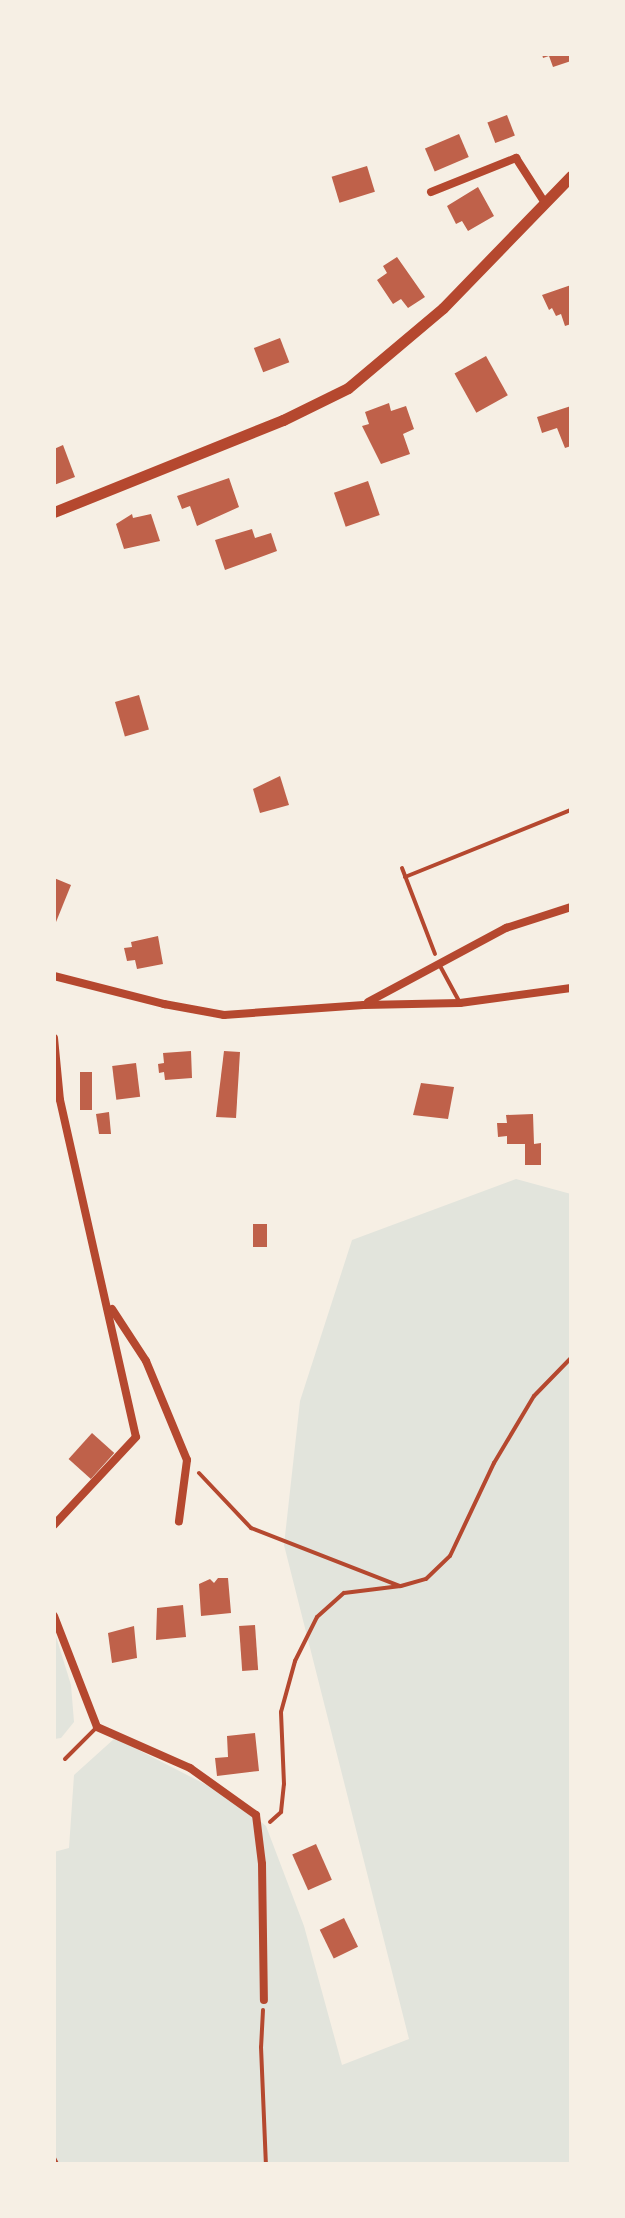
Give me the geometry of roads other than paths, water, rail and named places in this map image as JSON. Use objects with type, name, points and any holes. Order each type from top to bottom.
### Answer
[{"type":"street","points":[[431,192],[516,158],[545,203]]},
{"type":"street","points":[[54,512],[283,420],[348,388],[443,308],[571,176]]},
{"type":"street","points":[[364,1005],[506,928],[571,907]]},
{"type":"street","points":[[54,976],[164,1004],[224,1015],[364,1005],[460,1003],[571,988]]},
{"type":"street","points":[[54,1038],[60,1100],[108,1301],[136,1437],[54,1525]]},
{"type":"street","points":[[108,1301],[146,1361],[187,1460],[179,1521]]},
{"type":"street","points":[[54,1616],[97,1727],[190,1768],[256,1815],[262,1864],[264,2000]]},
{"type":"lane","points":[[439,964],[460,1003]]},
{"type":"lane","points":[[65,1759],[97,1727]]}]
